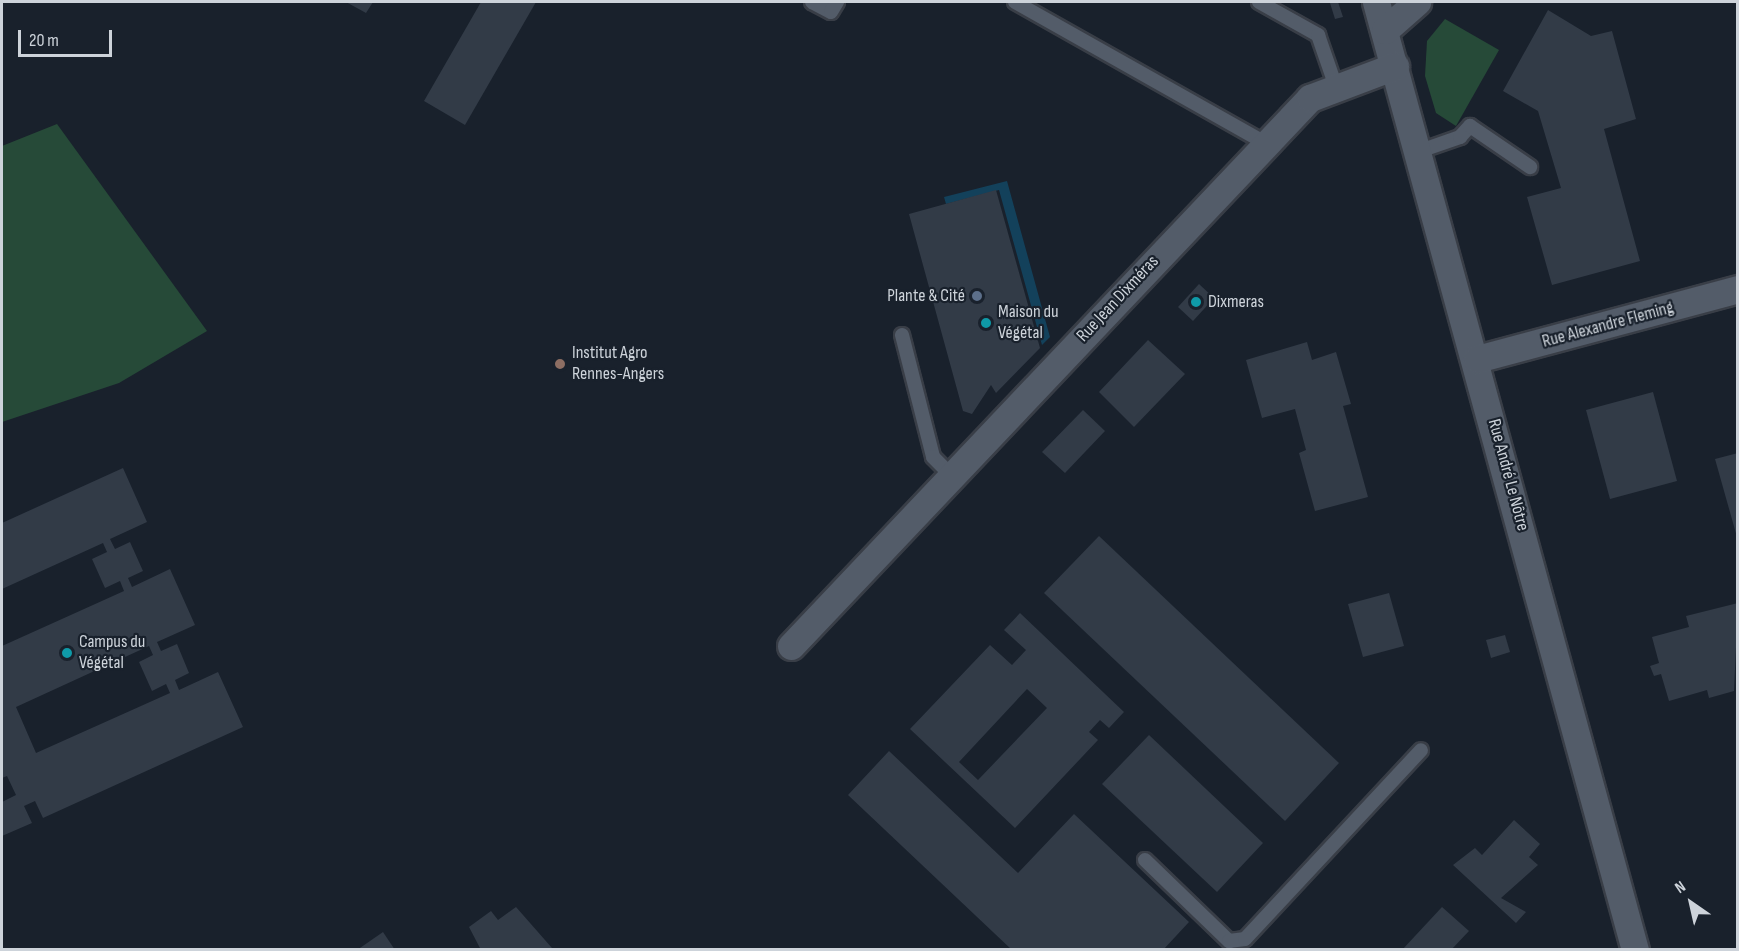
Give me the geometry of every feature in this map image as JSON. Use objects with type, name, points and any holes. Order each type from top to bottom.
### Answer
[{"type":"street","name":"Rue André Le Nôtre","points":[[1376,2],[1477,359],[1635,950]]},
{"type":"street","points":[[1385,30],[1417,2]]},
{"type":"street","name":"Rue Jean Dixméras","points":[[791,646],[1310,98],[1395,66]]},
{"type":"street","name":"Rue Alexandre Fleming","points":[[1477,359],[1737,290]]},
{"type":"lane","points":[[812,2],[831,12],[837,2]]},
{"type":"lane","points":[[1015,2],[1266,143]]},
{"type":"lane","points":[[1259,2],[1318,35],[1336,87]]},
{"type":"lane","points":[[1418,152],[1460,136],[1470,126],[1530,167]]},
{"type":"lane","points":[[902,335],[933,457],[951,475]]},
{"type":"lane","points":[[1145,860],[1229,941],[1245,939],[1420,750]]},
{"type":"green space","points":[[1445,19],[1499,50],[1456,126],[1436,113],[1425,76],[1427,41]]},
{"type":"green space","points":[[57,124],[207,331],[119,383],[2,422],[2,146]]},
{"type":"water","points":[[1007,181],[1050,337],[1042,345],[999,190],[946,204],[944,197]]},
{"type":"building","points":[[346,2],[373,2],[366,13]]},
{"type":"building","points":[[481,2],[536,2],[465,125],[424,101]]},
{"type":"building","points":[[1338,2],[1343,17],[1335,19],[1330,3]]},
{"type":"building","points":[[1548,10],[1591,36],[1612,31],[1636,119],[1604,129],[1640,261],[1552,285],[1527,197],[1561,188],[1538,111],[1503,91]]},
{"type":"building","name":"Maison du Végétal","points":[[996,190],[1040,348],[996,393],[991,385],[972,414],[963,411],[909,214]]},
{"type":"building","name":"Dixmeras","points":[[1199,284],[1214,298],[1193,321],[1178,307]]},
{"type":"building","points":[[1148,340],[1185,374],[1134,427],[1099,392]]},
{"type":"building","points":[[1307,342],[1312,360],[1336,352],[1351,404],[1343,406],[1368,497],[1315,511],[1299,453],[1306,450],[1295,409],[1262,418],[1246,360]]},
{"type":"building","points":[[1653,392],[1677,481],[1610,499],[1586,410]]},
{"type":"building","points":[[1083,410],[1105,431],[1065,473],[1042,452]]},
{"type":"building","points":[[1738,453],[1738,537],[1737,537],[1715,459]]},
{"type":"building","name":"Campus du Végétal","points":[[123,468],[147,522],[110,539],[115,549],[130,542],[143,571],[128,578],[132,587],[170,569],[195,625],[157,642],[161,651],[177,644],[189,673],[175,680],[179,690],[218,672],[243,727],[43,818],[35,801],[24,806],[32,823],[2,836],[2,802],[16,795],[7,776],[2,778],[2,646],[124,591],[120,581],[105,588],[92,559],[107,552],[103,543],[2,589],[2,523]],"holes":[[[149,646],[153,655],[139,662],[152,691],[166,684],[170,693],[36,753],[16,707]]]},
{"type":"building","points":[[1099,536],[1339,763],[1285,821],[1044,593]]},
{"type":"building","points":[[1389,593],[1404,646],[1363,657],[1348,604]]},
{"type":"building","points":[[1738,603],[1734,691],[1709,698],[1707,690],[1669,701],[1661,674],[1654,676],[1650,666],[1659,663],[1652,637],[1689,627],[1686,616]]},
{"type":"building","points":[[1020,613],[1124,712],[1109,728],[1100,720],[1089,732],[1098,740],[1015,828],[910,729],[990,645],[1012,665],[1026,650],[1004,630]],"holes":[[[1027,689],[1047,708],[978,780],[959,762]]]},
{"type":"building","points":[[1505,635],[1510,652],[1491,658],[1486,640]]},
{"type":"building","points":[[1149,735],[1263,843],[1217,892],[1102,784]]},
{"type":"building","points":[[889,751],[1018,873],[1074,814],[1189,922],[1163,950],[1012,950],[848,795]]},
{"type":"building","points":[[1514,820],[1540,844],[1529,857],[1538,865],[1501,898],[1526,912],[1516,923],[1453,865],[1475,848],[1482,855]]},
{"type":"building","points":[[516,907],[552,948],[481,950],[469,927],[491,911],[498,920]]},
{"type":"building","points":[[1442,907],[1469,931],[1451,950],[1402,950]]},
{"type":"building","points":[[383,932],[395,950],[357,950]]},
{"type":"place","name":"Plante & Cité","points":[[977,296]]},
{"type":"place","name":"Dixmeras","points":[[1196,302]]},
{"type":"place","name":"Maison du Végétal","points":[[986,323]]},
{"type":"place","name":"Institut Agro Rennes-Angers","points":[[560,364]]},
{"type":"place","name":"Campus du Végétal","points":[[67,653]]}]
